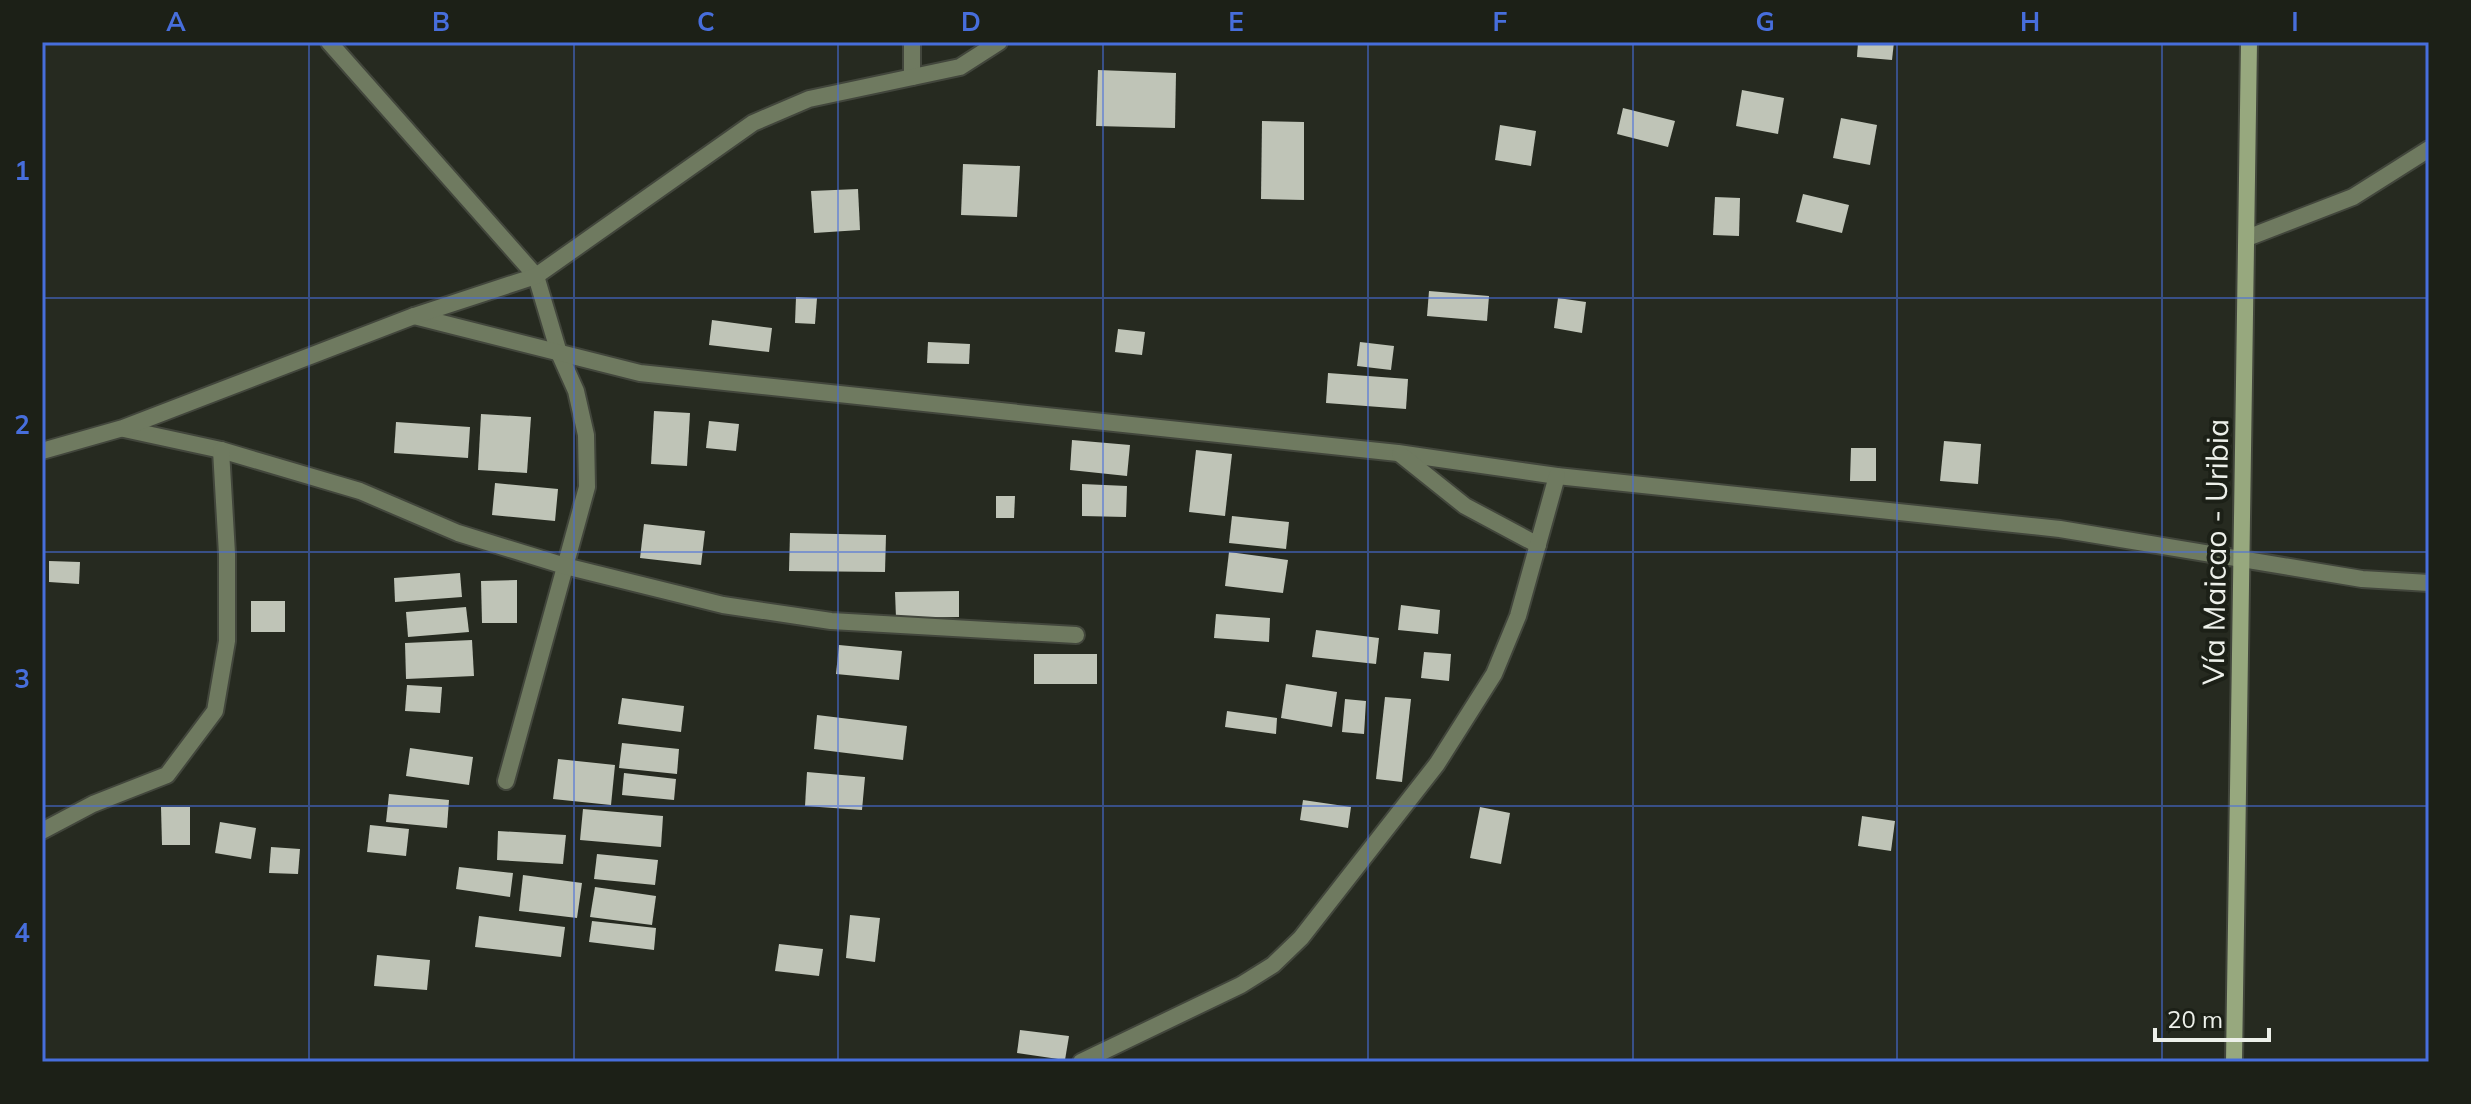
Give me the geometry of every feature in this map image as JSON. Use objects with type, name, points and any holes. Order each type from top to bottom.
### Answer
[{"type":"street","points":[[329,42],[536,276],[559,353],[576,391],[586,435],[587,487],[506,781]]},
{"type":"street","points":[[912,42],[912,77]]},
{"type":"street","points":[[42,451],[123,428],[414,316],[536,276],[753,123],[809,99],[960,67],[999,42]]},
{"type":"street","name":"Vía Maicao - Uribia","points":[[2234,1062],[2249,42]]},
{"type":"street","points":[[2247,238],[2353,197],[2429,149]]},
{"type":"street","points":[[414,316],[640,373],[1398,453],[1557,476],[2060,529],[2362,579],[2429,583]]},
{"type":"street","points":[[123,428],[221,450],[360,491],[458,533],[565,566],[723,605],[831,621],[1076,635]]},
{"type":"street","points":[[42,831],[93,804],[167,775],[215,711],[227,641],[227,554],[221,450]]},
{"type":"street","points":[[1398,453],[1465,506],[1538,545]]},
{"type":"street","points":[[1081,1062],[1241,985],[1273,965],[1301,938],[1437,764],[1494,674],[1518,616],[1557,476]]},
{"type":"building","points":[[1858,42],[1894,42],[1892,60],[1857,57]]},
{"type":"building","points":[[1098,70],[1176,73],[1175,128],[1096,126]]},
{"type":"building","points":[[1742,90],[1784,98],[1778,134],[1736,126]]},
{"type":"building","points":[[1623,108],[1675,121],[1668,147],[1617,134]]},
{"type":"building","points":[[1841,118],[1877,125],[1870,165],[1833,158]]},
{"type":"building","points":[[1262,121],[1304,122],[1304,200],[1261,199]]},
{"type":"building","points":[[1500,125],[1536,131],[1531,166],[1495,160]]},
{"type":"building","points":[[963,164],[1020,166],[1017,217],[961,215]]},
{"type":"building","points":[[858,189],[860,230],[814,233],[811,191]]},
{"type":"building","points":[[1803,194],[1849,205],[1842,233],[1796,222]]},
{"type":"building","points":[[1715,197],[1740,198],[1739,236],[1713,235]]},
{"type":"building","points":[[1429,291],[1489,296],[1487,321],[1427,316]]},
{"type":"building","points":[[796,297],[817,298],[815,324],[795,323]]},
{"type":"building","points":[[1558,298],[1586,302],[1582,333],[1554,328]]},
{"type":"building","points":[[712,320],[772,328],[769,352],[709,345]]},
{"type":"building","points":[[1118,329],[1145,332],[1142,355],[1115,352]]},
{"type":"building","points":[[928,342],[970,344],[969,364],[927,363]]},
{"type":"building","points":[[1360,342],[1394,346],[1391,370],[1357,366]]},
{"type":"building","points":[[1328,373],[1408,379],[1406,409],[1326,403]]},
{"type":"building","points":[[654,411],[690,413],[687,466],[651,464]]},
{"type":"building","points":[[481,414],[531,417],[527,473],[478,470]]},
{"type":"building","points":[[709,421],[739,424],[736,451],[706,448]]},
{"type":"building","points":[[396,422],[470,427],[468,458],[394,453]]},
{"type":"building","points":[[1072,440],[1130,445],[1127,476],[1070,470]]},
{"type":"building","points":[[1944,441],[1981,444],[1978,484],[1940,481]]},
{"type":"building","points":[[1851,448],[1876,448],[1876,481],[1850,481]]},
{"type":"building","points":[[1196,450],[1232,454],[1225,516],[1189,512]]},
{"type":"building","points":[[495,483],[558,489],[555,521],[492,515]]},
{"type":"building","points":[[1082,484],[1127,486],[1126,517],[1082,516]]},
{"type":"building","points":[[996,496],[1015,496],[1014,518],[996,518]]},
{"type":"building","points":[[1232,516],[1289,522],[1286,549],[1229,543]]},
{"type":"building","points":[[644,524],[705,531],[701,565],[640,558]]},
{"type":"building","points":[[790,533],[886,535],[885,572],[789,571]]},
{"type":"building","points":[[1229,552],[1288,560],[1283,593],[1225,586]]},
{"type":"building","points":[[49,561],[80,562],[79,584],[49,582]]},
{"type":"building","points":[[460,573],[462,597],[395,602],[394,578]]},
{"type":"building","points":[[517,580],[517,623],[482,623],[481,581]]},
{"type":"building","points":[[959,591],[959,617],[896,618],[895,592]]},
{"type":"building","points":[[251,601],[285,601],[285,632],[251,632]]},
{"type":"building","points":[[1401,605],[1440,610],[1438,634],[1398,630]]},
{"type":"building","points":[[466,607],[469,632],[408,637],[406,612]]},
{"type":"building","points":[[1216,614],[1270,618],[1269,642],[1214,638]]},
{"type":"building","points":[[1316,630],[1379,638],[1376,664],[1312,657]]},
{"type":"building","points":[[472,640],[474,676],[406,679],[405,643]]},
{"type":"building","points":[[839,645],[902,651],[899,680],[836,674]]},
{"type":"building","points":[[1424,652],[1451,654],[1449,681],[1421,678]]},
{"type":"building","points":[[1034,654],[1097,654],[1097,684],[1034,684]]},
{"type":"building","points":[[1286,684],[1337,692],[1332,727],[1281,718]]},
{"type":"building","points":[[407,685],[442,687],[440,713],[405,711]]},
{"type":"building","points":[[1385,697],[1411,699],[1402,782],[1376,779]]},
{"type":"building","points":[[622,698],[684,706],[681,732],[618,724]]},
{"type":"building","points":[[1345,699],[1366,701],[1364,734],[1342,732]]},
{"type":"building","points":[[1227,711],[1277,718],[1276,734],[1225,727]]},
{"type":"building","points":[[817,715],[907,726],[903,760],[814,749]]},
{"type":"building","points":[[622,743],[679,749],[677,774],[619,768]]},
{"type":"building","points":[[410,748],[473,757],[469,785],[406,776]]},
{"type":"building","points":[[558,759],[615,765],[611,805],[553,799]]},
{"type":"building","points":[[807,772],[865,777],[862,810],[805,806]]},
{"type":"building","points":[[624,773],[676,779],[674,800],[622,795]]},
{"type":"building","points":[[389,794],[449,800],[447,828],[386,822]]},
{"type":"building","points":[[1303,800],[1351,807],[1348,828],[1300,820]]},
{"type":"building","points":[[161,807],[190,807],[190,845],[162,845]]},
{"type":"building","points":[[1480,807],[1510,813],[1501,864],[1470,858]]},
{"type":"building","points":[[583,809],[663,816],[661,847],[580,840]]},
{"type":"building","points":[[1862,816],[1895,821],[1891,851],[1858,846]]},
{"type":"building","points":[[220,822],[256,828],[251,859],[215,853]]},
{"type":"building","points":[[370,825],[409,829],[406,856],[367,852]]},
{"type":"building","points":[[498,831],[566,835],[563,864],[497,860]]},
{"type":"building","points":[[271,847],[300,849],[298,874],[269,873]]},
{"type":"building","points":[[597,854],[658,860],[655,885],[594,879]]},
{"type":"building","points":[[459,867],[513,873],[510,897],[456,889]]},
{"type":"building","points":[[523,875],[582,883],[577,918],[519,911]]},
{"type":"building","points":[[595,887],[656,896],[652,925],[590,917]]},
{"type":"building","points":[[850,915],[880,918],[875,962],[846,958]]},
{"type":"building","points":[[479,916],[565,927],[561,957],[475,947]]},
{"type":"building","points":[[592,921],[656,928],[654,950],[589,942]]},
{"type":"building","points":[[779,944],[823,949],[819,976],[775,971]]},
{"type":"building","points":[[377,955],[430,960],[427,990],[374,986]]},
{"type":"building","points":[[1020,1030],[1069,1036],[1065,1060],[1017,1053]]}]
